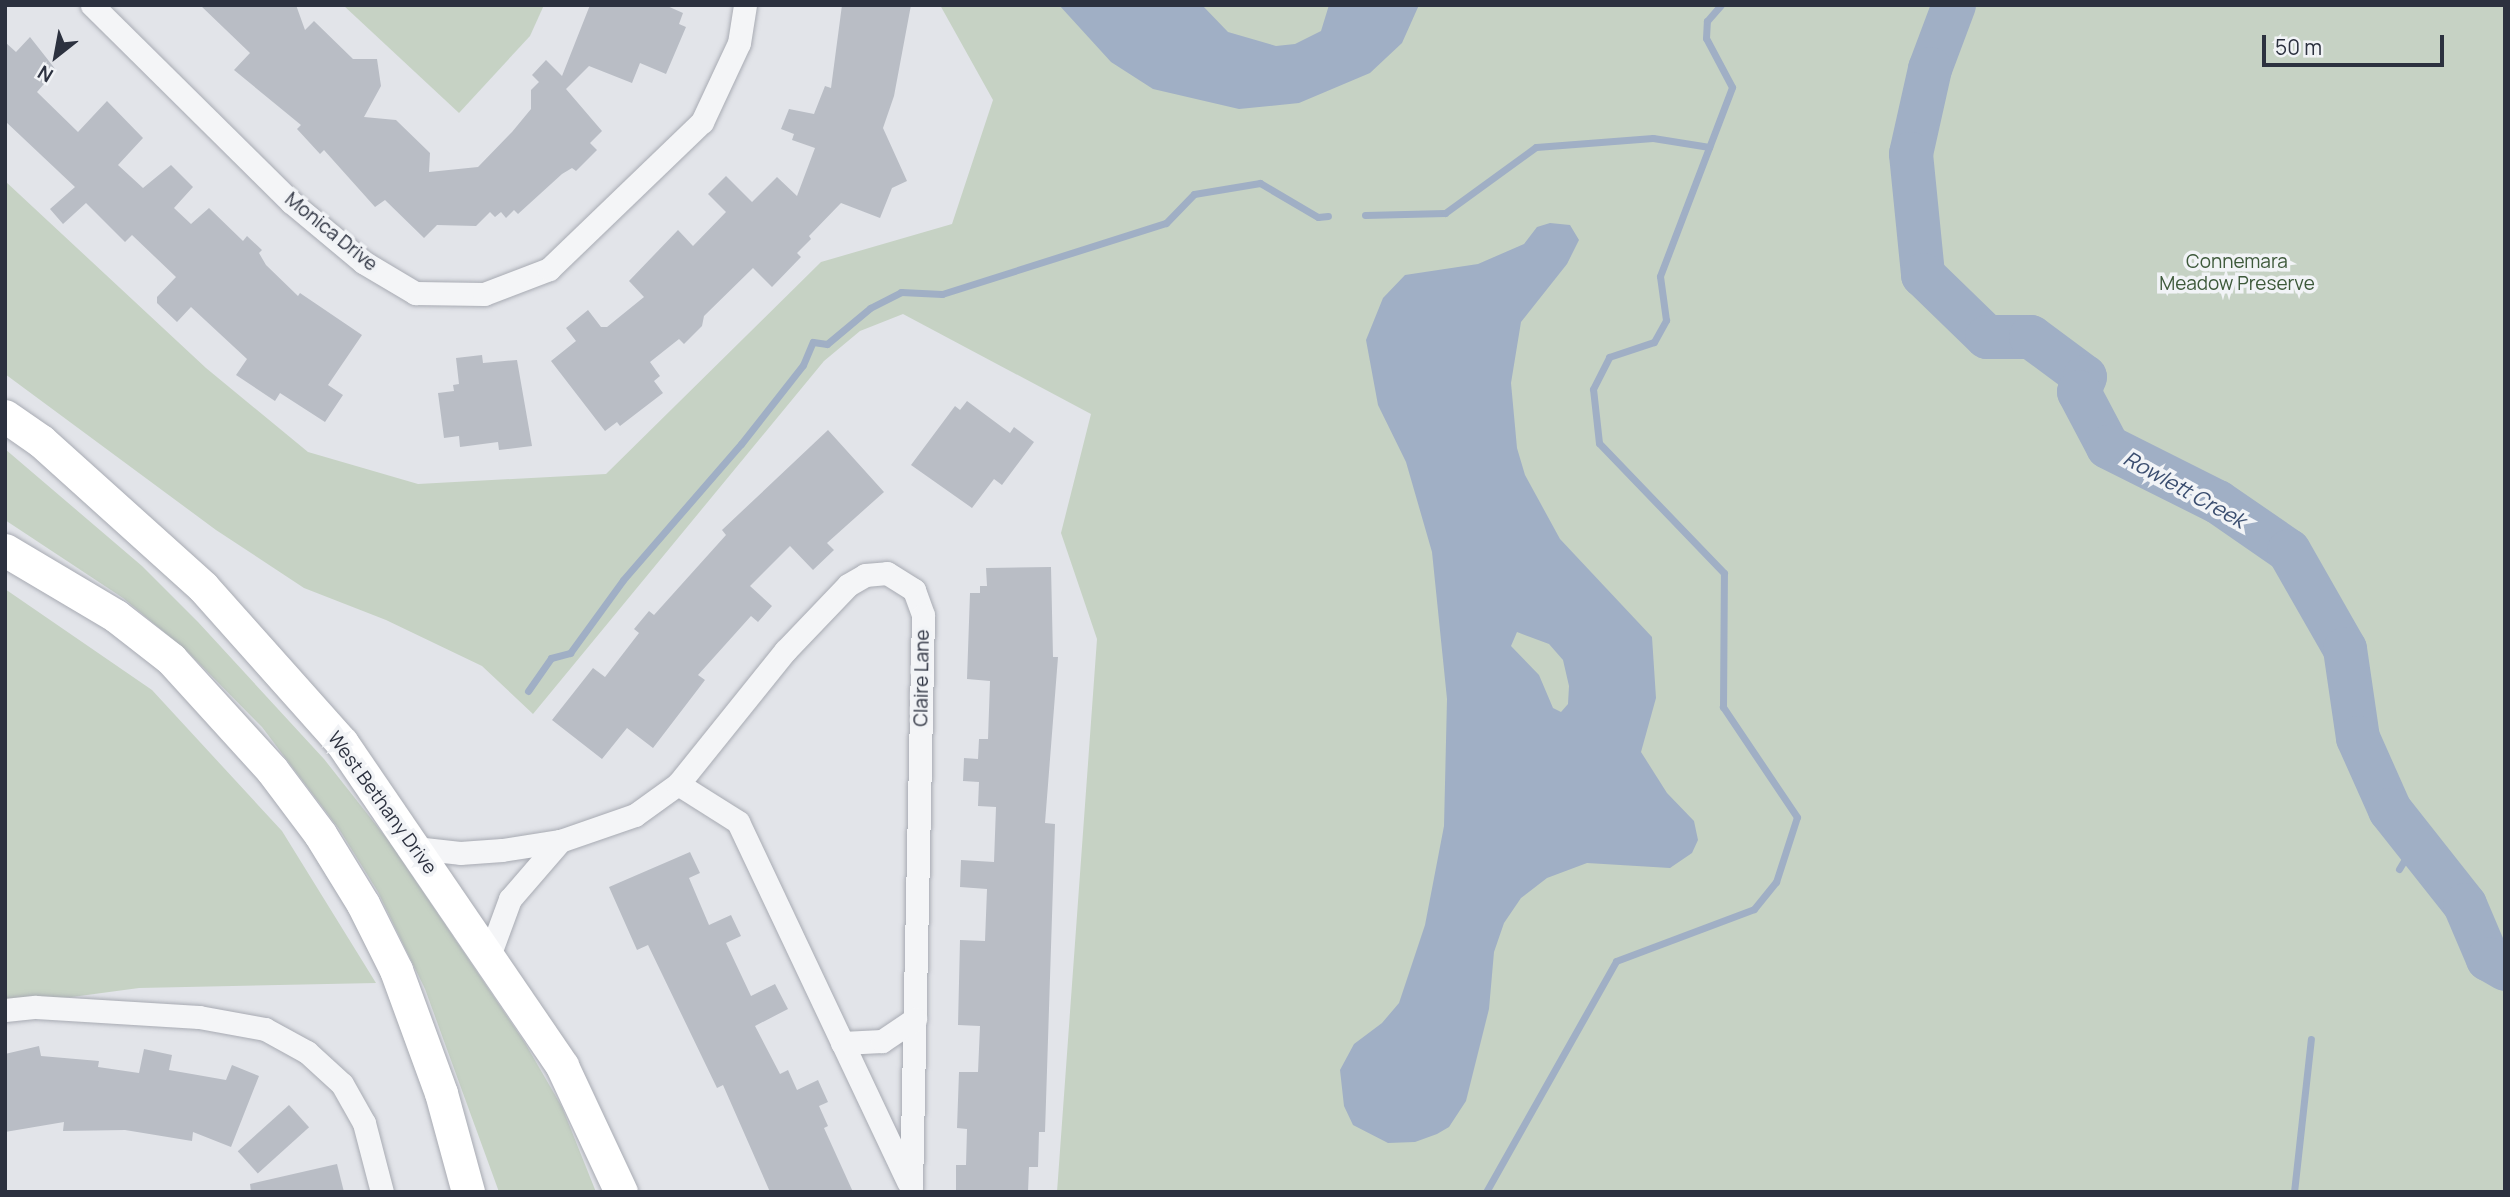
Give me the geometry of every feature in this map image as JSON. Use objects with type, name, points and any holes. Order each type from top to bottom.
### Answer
[{"type":"main road","name":"West Bethany Drive","points":[[5,416],[41,441],[203,587],[342,743],[562,1066],[621,1192]]},
{"type":"main road","points":[[5,550],[116,615],[171,659],[264,761],[320,834],[363,904],[396,970],[441,1093],[468,1192]]},
{"type":"street","name":"Monica Drive","points":[[92,5],[291,202],[363,262],[415,293],[484,294],[549,270],[702,122],[739,43],[745,5]]},
{"type":"street","name":"Claire Lane","points":[[415,848],[460,853],[560,841],[635,815],[678,784],[785,651],[848,585],[865,575],[887,573],[914,590],[923,615],[912,1190]]},
{"type":"street","name":"Claire Lane","points":[[678,784],[738,822],[912,1190]]},
{"type":"street","points":[[489,956],[510,899],[560,841]]},
{"type":"street","points":[[5,1010],[36,1007],[199,1017],[265,1029],[307,1052],[342,1084],[364,1123],[382,1192]]},
{"type":"street","points":[[842,1042],[882,1041],[915,1019]]},
{"type":"green space","points":[[343,5],[544,5],[530,36],[459,113]]},
{"type":"green space","name":"Connemara Meadow Preserve","points":[[940,5],[2505,5],[2505,1192],[1057,1192],[1097,639],[1061,533],[1091,414],[903,314],[860,331],[824,361],[533,714],[482,666],[386,620],[304,588],[216,530],[5,374],[5,181],[206,368],[308,452],[418,484],[606,474],[821,262],[952,224],[993,100]]},
{"type":"green space","points":[[5,449],[142,566],[198,622],[324,759],[388,840],[525,1043],[562,1107],[596,1192],[499,1192],[425,989],[378,892],[339,829],[262,727],[187,651],[123,598],[5,520]]},
{"type":"green space","points":[[5,589],[152,690],[282,831],[376,983],[139,988],[5,1006]]},
{"type":"water","points":[[1059,5],[1202,5],[1228,32],[1276,46],[1295,44],[1321,31],[1329,5],[1419,5],[1402,43],[1370,73],[1299,103],[1239,109],[1153,89],[1111,62]]},
{"type":"water","points":[[1550,223],[1570,225],[1579,240],[1567,264],[1521,322],[1511,383],[1517,448],[1525,475],[1560,539],[1652,637],[1656,698],[1641,752],[1667,793],[1694,821],[1698,840],[1692,853],[1670,868],[1587,863],[1547,878],[1521,898],[1504,923],[1494,952],[1489,1009],[1466,1101],[1449,1127],[1437,1134],[1415,1142],[1388,1143],[1353,1125],[1344,1106],[1340,1070],[1354,1044],[1382,1023],[1399,1003],[1425,925],[1444,826],[1447,699],[1432,552],[1406,462],[1378,405],[1366,340],[1383,298],[1405,275],[1478,264],[1524,244],[1537,227]],"holes":[[[1517,632],[1549,644],[1563,660],[1569,686],[1568,704],[1561,712],[1553,708],[1539,675],[1511,646]]]},
{"type":"building","points":[[200,5],[296,5],[305,30],[314,21],[353,59],[377,59],[381,86],[364,117],[396,120],[430,153],[429,172],[478,167],[512,132],[531,109],[531,90],[539,82],[532,75],[546,60],[562,76],[590,5],[665,5],[683,13],[679,24],[686,27],[666,74],[640,63],[632,83],[589,66],[566,89],[602,131],[590,143],[597,150],[576,171],[572,168],[562,174],[518,214],[514,210],[506,218],[501,212],[495,217],[490,212],[476,226],[437,225],[424,238],[385,200],[375,207],[324,150],[320,154],[297,129],[301,125],[234,70],[250,53]]},
{"type":"building","points":[[842,5],[911,5],[894,96],[883,128],[907,181],[892,188],[880,218],[841,203],[809,236],[811,239],[797,253],[801,257],[772,287],[753,268],[704,316],[702,326],[684,344],[679,339],[650,362],[660,376],[654,381],[663,393],[620,426],[617,422],[605,431],[551,361],[576,341],[566,328],[588,310],[601,327],[607,327],[644,297],[629,281],[678,230],[693,246],[726,212],[708,194],[726,176],[752,202],[777,177],[797,196],[815,148],[792,140],[794,134],[781,129],[789,109],[814,114],[825,86],[831,88]]},
{"type":"building","points":[[30,37],[56,70],[37,92],[78,132],[107,101],[143,138],[118,165],[143,188],[171,165],[193,187],[174,208],[191,224],[209,208],[243,241],[247,236],[262,250],[259,253],[266,265],[298,296],[300,293],[362,335],[328,385],[343,395],[325,422],[280,393],[275,401],[236,375],[247,359],[191,307],[177,322],[157,303],[157,297],[176,277],[132,235],[125,242],[86,203],[63,224],[50,209],[75,187],[5,121],[5,42],[16,52]]},
{"type":"building","points":[[482,355],[483,363],[517,360],[532,446],[499,450],[498,442],[460,447],[459,436],[444,438],[438,393],[454,391],[453,385],[459,384],[456,358]]},
{"type":"building","points":[[967,401],[1010,433],[1014,427],[1034,442],[1002,485],[994,479],[972,508],[911,465],[955,406],[960,410]]},
{"type":"building","points":[[828,430],[884,492],[827,543],[834,550],[813,570],[790,546],[750,586],[772,606],[758,622],[751,616],[698,675],[705,680],[653,748],[627,728],[602,759],[552,720],[593,668],[605,677],[639,633],[634,629],[649,611],[654,615],[726,535],[722,530]]},
{"type":"building","points":[[1051,567],[1053,657],[1058,657],[1045,823],[1055,824],[1045,1132],[1039,1132],[1038,1167],[1029,1167],[1028,1192],[956,1191],[956,1165],[966,1165],[967,1129],[957,1128],[959,1072],[978,1072],[980,1026],[958,1025],[960,940],[985,941],[987,889],[960,887],[961,860],[994,862],[996,807],[978,806],[979,782],[963,781],[964,758],[978,759],[979,739],[988,739],[990,681],[967,679],[970,593],[980,593],[980,586],[987,586],[986,568]]},
{"type":"building","points":[[690,852],[700,873],[689,878],[709,925],[731,915],[741,936],[726,943],[751,996],[775,984],[788,1009],[755,1026],[780,1074],[788,1070],[797,1090],[818,1080],[828,1102],[819,1106],[828,1126],[824,1128],[853,1192],[770,1192],[723,1085],[717,1088],[648,945],[637,950],[609,887]]},
{"type":"building","points":[[39,1046],[41,1056],[99,1061],[98,1067],[139,1073],[144,1049],[172,1055],[169,1070],[226,1080],[232,1065],[259,1076],[231,1147],[193,1132],[192,1141],[125,1130],[63,1131],[64,1122],[5,1132],[5,1054]]},
{"type":"building","points":[[289,1105],[309,1127],[258,1173],[238,1151]]},
{"type":"building","points":[[337,1164],[344,1192],[251,1192],[250,1184]]},
{"type":"waterway","points":[[1486,1192],[1616,961],[1754,909],[1776,882],[1797,817],[1723,707],[1724,573],[1599,443],[1593,389],[1609,357],[1654,342],[1666,320],[1660,276],[1732,87],[1706,38],[1707,21],[1721,5]]},
{"type":"waterway","name":"Rowlett Creek","points":[[1954,5],[1930,69],[1911,154],[1923,275],[1987,337],[2031,337],[2085,377],[2079,392],[2108,447],[2218,502],[2289,551],[2345,649],[2358,738],[2390,810],[2465,905],[2488,959],[2505,969]]},
{"type":"waterway","points":[[1365,215],[1445,213],[1536,147],[1653,138],[1709,147]]},
{"type":"waterway","points":[[528,691],[551,658],[570,653],[623,580],[741,444],[803,365],[813,342],[827,344],[870,308],[901,292],[942,294],[1166,223],[1194,194],[1260,183],[1318,217],[1328,216]]},
{"type":"waterway","points":[[2399,869],[2415,842]]},
{"type":"waterway","points":[[2294,1192],[2311,1039]]}]
